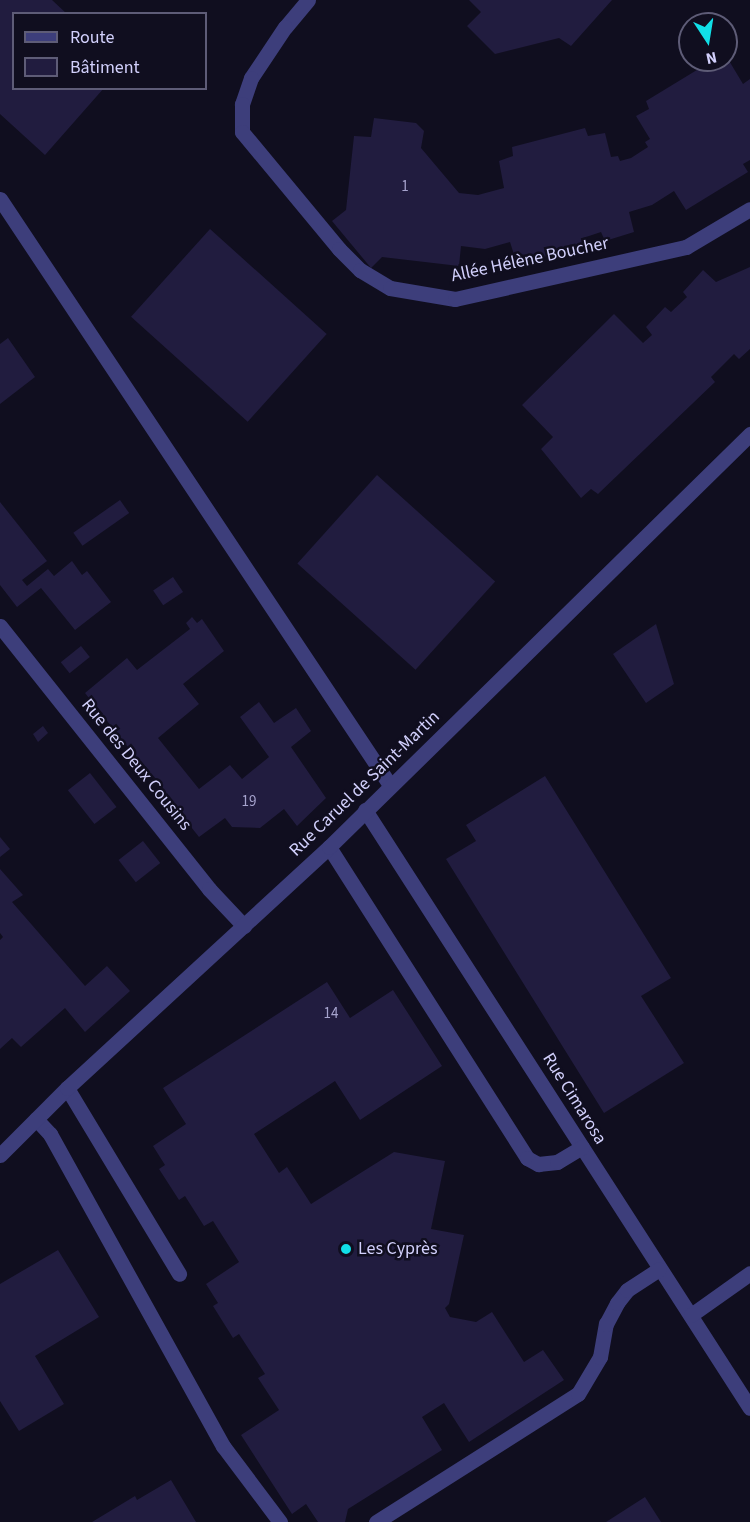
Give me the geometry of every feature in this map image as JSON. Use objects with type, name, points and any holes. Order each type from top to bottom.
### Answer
[{"type":"street","name":"Allée Hélène Boucher","points":[[308,0],[285,27],[251,78],[242,104],[242,132],[303,207],[360,270],[390,288],[455,299],[686,247],[750,209]]},
{"type":"street","points":[[0,199],[390,785]]},
{"type":"street","name":"Rue Caruel de Saint-Martin","points":[[0,1155],[67,1088],[329,847],[750,434]]},
{"type":"street","name":"Rue des Deux Cousins","points":[[0,626],[209,889],[244,926]]},
{"type":"street","name":"Rue Cimarosa","points":[[365,810],[750,1408]]},
{"type":"street","points":[[329,847],[527,1158],[538,1164],[557,1162],[582,1147]]},
{"type":"street","points":[[67,1088],[179,1274]]},
{"type":"street","points":[[36,1119],[50,1134],[223,1446],[280,1522]]},
{"type":"street","points":[[376,1522],[578,1394],[600,1357],[606,1324],[617,1303],[627,1290],[659,1269]]},
{"type":"street","points":[[691,1315],[750,1273]]},
{"type":"building","points":[[0,0],[52,0],[65,12],[12,12],[12,90],[102,90],[45,155],[0,114]]},
{"type":"building","points":[[469,0],[612,0],[571,46],[559,38],[495,54],[467,26],[481,12]]},
{"type":"building","points":[[694,72],[736,72],[743,84],[750,79],[750,160],[743,164],[748,172],[686,210],[674,191],[652,205],[629,212],[634,232],[605,241],[601,232],[583,238],[585,246],[517,264],[510,242],[485,249],[461,246],[459,266],[382,257],[371,268],[332,221],[346,210],[354,136],[371,137],[374,118],[416,123],[424,131],[421,148],[459,193],[478,195],[504,188],[499,161],[513,156],[512,147],[585,128],[588,136],[605,133],[611,157],[618,156],[620,161],[631,158],[648,147],[645,142],[650,139],[636,116],[649,109],[646,101]]},
{"type":"building","points":[[210,229],[327,334],[248,422],[131,317]]},
{"type":"building","points":[[750,267],[750,349],[739,359],[734,354],[711,377],[715,382],[598,494],[591,489],[581,498],[541,449],[553,437],[522,405],[614,314],[643,343],[652,335],[646,327],[665,307],[671,312],[687,297],[683,292],[703,270],[716,282]]},
{"type":"building","points":[[8,338],[35,377],[0,404],[0,344]]},
{"type":"building","points":[[377,475],[495,581],[416,670],[297,563]]},
{"type":"building","points":[[120,500],[129,513],[82,546],[73,533]]},
{"type":"building","points":[[0,502],[47,561],[22,580],[27,586],[48,569],[54,576],[72,561],[82,575],[87,571],[111,602],[75,630],[41,588],[17,607],[0,585]]},
{"type":"building","points":[[173,577],[183,592],[163,605],[153,590]]},
{"type":"building","points":[[192,617],[197,623],[202,619],[224,651],[183,684],[199,704],[158,738],[199,789],[230,765],[242,779],[269,757],[240,717],[259,702],[274,723],[296,708],[311,731],[291,747],[326,798],[297,826],[284,809],[260,828],[232,827],[225,818],[199,837],[85,693],[127,658],[137,670],[190,629],[186,623]]},
{"type":"building","points":[[656,624],[674,684],[646,703],[613,654]]},
{"type":"building","points":[[81,646],[90,657],[70,673],[61,662]]},
{"type":"building","points":[[43,726],[48,733],[38,742],[33,734]]},
{"type":"building","points":[[90,773],[116,807],[94,824],[68,790]]},
{"type":"building","points":[[545,776],[671,978],[641,996],[684,1063],[604,1113],[446,859],[476,841],[466,825]]},
{"type":"building","points":[[0,837],[10,849],[0,857]]},
{"type":"building","points":[[143,841],[160,863],[136,882],[119,860]]},
{"type":"building","points":[[0,869],[23,895],[12,902],[85,986],[107,966],[130,991],[85,1032],[65,1008],[21,1047],[12,1038],[0,1049],[0,940],[3,937],[0,933]]},
{"type":"building","name":"Les Cyprès","points":[[327,982],[350,1018],[393,990],[442,1066],[360,1120],[335,1081],[254,1134],[279,1173],[287,1167],[311,1204],[394,1152],[445,1161],[431,1229],[464,1235],[449,1304],[445,1308],[450,1317],[476,1322],[492,1312],[524,1362],[543,1350],[564,1380],[469,1442],[444,1403],[422,1417],[442,1450],[348,1509],[345,1522],[318,1522],[306,1504],[292,1514],[241,1435],[279,1410],[258,1378],[265,1374],[239,1334],[233,1338],[213,1306],[218,1303],[206,1284],[239,1262],[213,1221],[204,1226],[185,1196],[179,1200],[159,1169],[165,1165],[153,1146],[186,1124],[163,1088]]},
{"type":"building","points":[[58,1250],[99,1317],[35,1356],[64,1404],[19,1431],[0,1401],[0,1284]]},
{"type":"building","points":[[171,1480],[196,1522],[92,1522],[135,1496],[137,1500]]},
{"type":"building","points":[[645,1497],[661,1522],[606,1522]]},
{"type":"place","name":"Les Cyprès","points":[[346,1249]]}]
